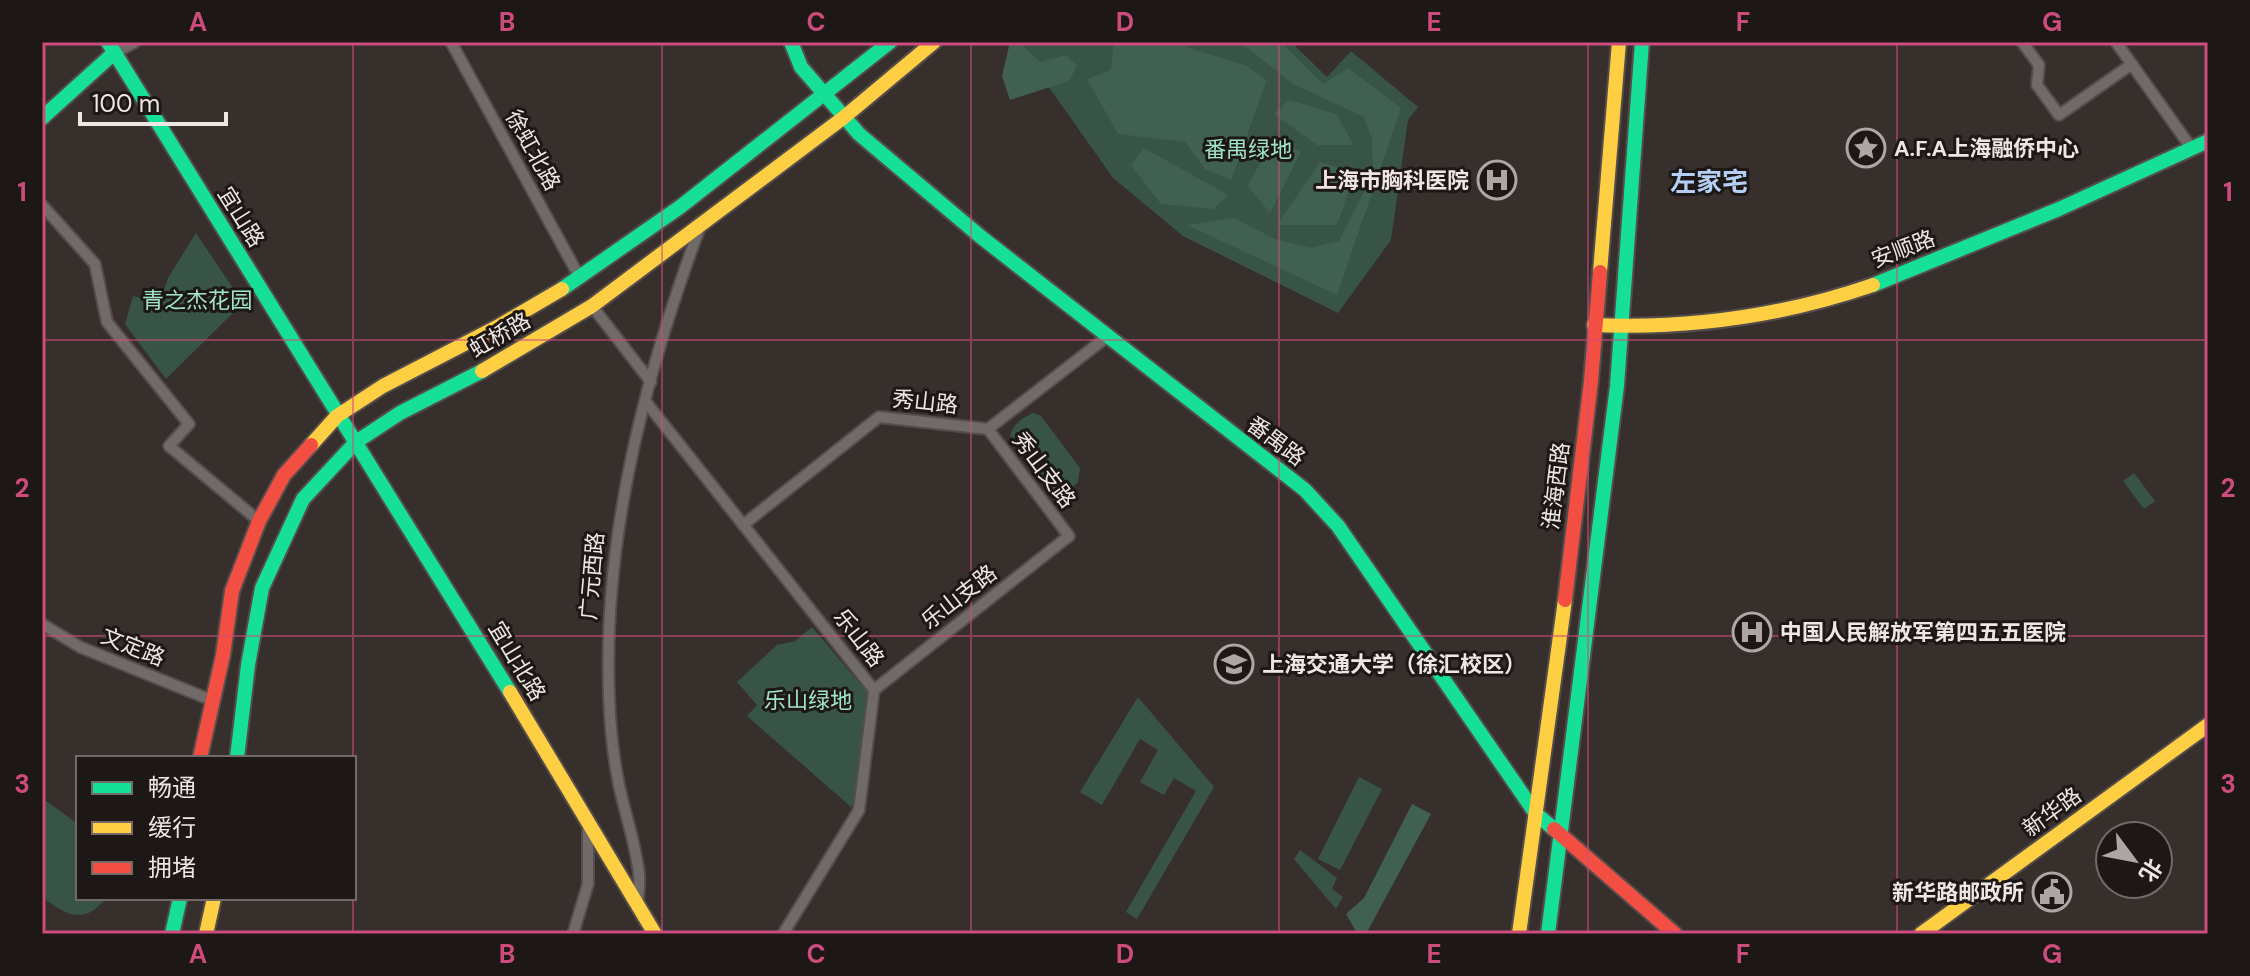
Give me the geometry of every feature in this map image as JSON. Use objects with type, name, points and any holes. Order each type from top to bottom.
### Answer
[{"type":"main road","name":"番禺路","points":[[791,42],[801,67],[843,118],[981,237],[1305,490],[1338,526],[1536,814],[1675,934]]},
{"type":"main road","name":"虹桥路","points":[[200,756],[223,655],[232,591],[259,521],[284,475],[337,416],[383,386],[497,327],[580,278],[680,207],[890,42]]},
{"type":"main road","name":"虹桥路","points":[[237,756],[248,665],[262,588],[303,499],[356,442],[400,413],[502,361],[592,306],[843,118],[934,42]]},
{"type":"main road","name":"淮海西路","points":[[1519,934],[1554,690],[1591,381],[1619,42]]},
{"type":"main road","points":[[1548,934],[1617,386],[1642,42]]},
{"type":"main road","points":[[42,118],[111,47]]},
{"type":"main road","name":"宜山路","points":[[111,47],[337,416],[356,442]]},
{"type":"main road","name":"安顺路","points":[[1594,325],[1687,324],[1800,307],[1845,294],[2087,199],[2208,141]]},
{"type":"main road","name":"宜山北路","points":[[356,442],[638,905]]},
{"type":"main road","name":"新华路","points":[[1921,934],[2208,725]]},
{"type":"main road","points":[[172,934],[180,900]]},
{"type":"main road","points":[[206,934],[214,900]]},
{"type":"main road","name":"广元西路","points":[[638,905],[655,934]]},
{"type":"street","points":[[111,47],[135,42]]},
{"type":"street","name":"徐虹北路","points":[[451,42],[580,278]]},
{"type":"street","points":[[2022,42],[2039,65],[2037,85],[2059,115],[2132,64]]},
{"type":"street","points":[[2116,42],[2192,149]]},
{"type":"street","points":[[42,205],[89,256],[98,272],[107,322],[189,424],[169,446],[259,521]]},
{"type":"street","name":"广元西路","points":[[638,905],[639,874],[611,740],[609,646],[619,528],[651,382],[677,290],[701,226]]},
{"type":"street","points":[[592,306],[651,382]]},
{"type":"street","points":[[988,429],[1108,336]]},
{"type":"street","name":"乐山路","points":[[646,402],[874,690],[859,810],[783,934]]},
{"type":"street","name":"秀山路","points":[[743,525],[879,417],[988,429]]},
{"type":"street","name":"秀山支路","points":[[988,429],[1069,536]]},
{"type":"street","name":"乐山支路","points":[[874,690],[1069,536]]},
{"type":"street","name":"文定路","points":[[42,624],[80,647],[211,700]]},
{"type":"street","points":[[573,934],[588,884],[588,819]]},
{"type":"green space","points":[[1010,42],[1019,42],[1040,62],[1066,55],[1077,66],[1069,81],[1010,100],[1002,76]]},
{"type":"green space","name":"番禺绿地","points":[[1017,42],[1291,42],[1327,77],[1351,51],[1418,107],[1408,120],[1391,240],[1338,313],[1183,236],[1113,178]]},
{"type":"green space","points":[[1114,42],[1170,42],[1247,66],[1265,79],[1231,180],[1205,169],[1185,142],[1118,134],[1087,79],[1111,70]]},
{"type":"green space","points":[[1240,42],[1281,42],[1323,84],[1348,68],[1401,108],[1337,295],[1187,225],[1234,218],[1275,239],[1310,248],[1339,241],[1373,174],[1372,140],[1364,117],[1293,84]]},
{"type":"green space","points":[[1289,100],[1336,114],[1354,145],[1317,145],[1274,114]]},
{"type":"green space","points":[[1274,137],[1301,152],[1270,213],[1248,186]]},
{"type":"green space","points":[[1144,148],[1228,195],[1213,209],[1161,204],[1131,165]]},
{"type":"green space","points":[[1320,162],[1355,173],[1337,225],[1277,225]]},
{"type":"green space","name":"青之杰花园","points":[[196,233],[243,303],[166,379],[125,324],[133,296],[159,303],[168,278]]},
{"type":"green space","points":[[1033,413],[1041,416],[1080,468],[1078,482],[1062,496],[1055,492],[1010,436],[1018,422]]},
{"type":"green space","points":[[2134,473],[2155,501],[2144,509],[2123,481]]},
{"type":"green space","name":"乐山绿地","points":[[812,627],[868,693],[851,807],[747,716],[757,705],[737,682],[777,645],[795,641]]},
{"type":"green space","points":[[1138,697],[1214,787],[1137,919],[1126,912],[1196,791],[1174,778],[1164,795],[1140,782],[1158,750],[1140,739],[1102,805],[1080,792]]},
{"type":"green space","points":[[1359,777],[1382,789],[1340,870],[1318,859]]},
{"type":"green space","points":[[42,798],[76,823],[76,900],[104,900],[90,912],[75,915],[42,897]]},
{"type":"green space","points":[[1412,804],[1431,814],[1367,932],[1357,933],[1346,914],[1364,898]]},
{"type":"green space","points":[[1300,850],[1337,878],[1332,889],[1343,897],[1336,909],[1294,859]]},
{"type":"traffic: fast","points":[[108,42],[510,692]]},
{"type":"traffic: fast","points":[[791,42],[801,67],[859,134],[981,237],[1305,490],[1338,526],[1536,814],[1554,829]]},
{"type":"traffic: fast","points":[[562,289],[680,207],[890,42]]},
{"type":"traffic: fast","points":[[1548,934],[1617,386],[1642,42]]},
{"type":"traffic: fast","points":[[42,118],[114,53]]},
{"type":"traffic: fast","points":[[1873,285],[2059,209],[2208,141]]},
{"type":"traffic: fast","points":[[237,756],[248,665],[262,588],[303,499],[356,442],[400,413],[482,371]]},
{"type":"traffic: fast","points":[[172,934],[180,900]]},
{"type":"traffic: slow","points":[[482,371],[592,306],[843,118],[934,42]]},
{"type":"traffic: slow","points":[[1600,272],[1619,42]]},
{"type":"traffic: slow","points":[[1594,325],[1665,325],[1735,318],[1805,305],[1873,285]]},
{"type":"traffic: slow","points":[[311,445],[337,416],[383,386],[497,327],[562,289]]},
{"type":"traffic: slow","points":[[1519,934],[1565,600]]},
{"type":"traffic: slow","points":[[510,692],[655,934]]},
{"type":"traffic: slow","points":[[1921,934],[2208,725]]},
{"type":"traffic: slow","points":[[206,934],[214,900]]},
{"type":"traffic: jam","points":[[1565,600],[1591,381],[1600,272]]},
{"type":"traffic: jam","points":[[200,756],[223,655],[232,591],[259,521],[284,475],[311,445]]},
{"type":"traffic: jam","points":[[1554,829],[1675,934]]},
{"type":"place","name":"A.F.A上海融侨中心","points":[[1866,148]]},
{"type":"place","name":"上海市胸科医院","points":[[1497,180]]},
{"type":"place","name":"中国人民解放军第四五五医院","points":[[1752,632]]},
{"type":"place","name":"上海交通大学（徐汇校区）","points":[[1234,664]]},
{"type":"place","name":"新华路邮政所","points":[[2052,892]]},
{"type":"district","name":"左家宅","points":[[1709,182]]}]
